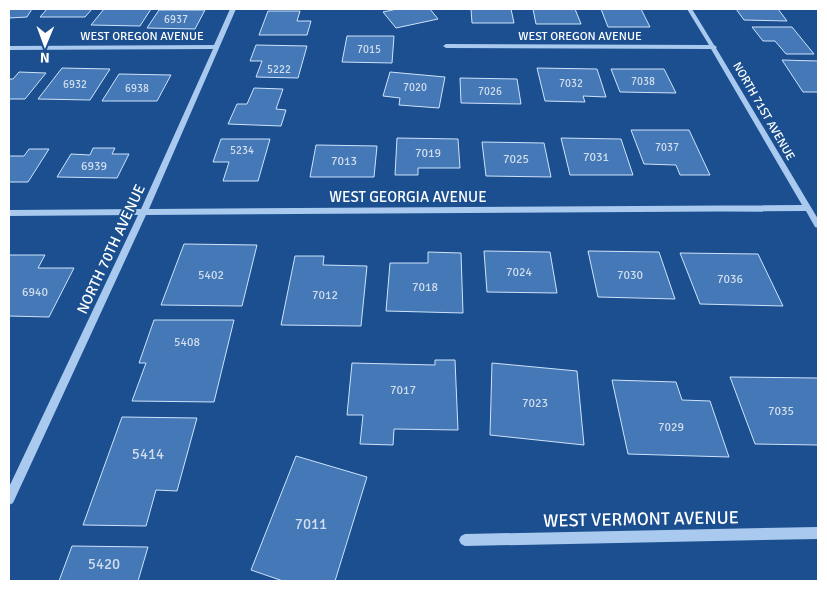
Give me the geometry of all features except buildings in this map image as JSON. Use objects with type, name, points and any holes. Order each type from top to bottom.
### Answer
[{"type":"street","name":"NORTH 70TH AVENUE","points":[[9,499],[143,213],[233,9]]},
{"type":"street","name":"NORTH 71ST AVENUE","points":[[690,9],[818,226]]},
{"type":"street","name":"WEST OREGON AVENUE","points":[[446,46],[714,48]]},
{"type":"street","name":"WEST OREGON AVENUE","points":[[9,48],[215,47]]},
{"type":"street","name":"WEST GEORGIA AVENUE","points":[[9,214],[808,208]]},
{"type":"street","name":"WEST VERMONT AVENUE","points":[[465,540],[818,533]]}]
